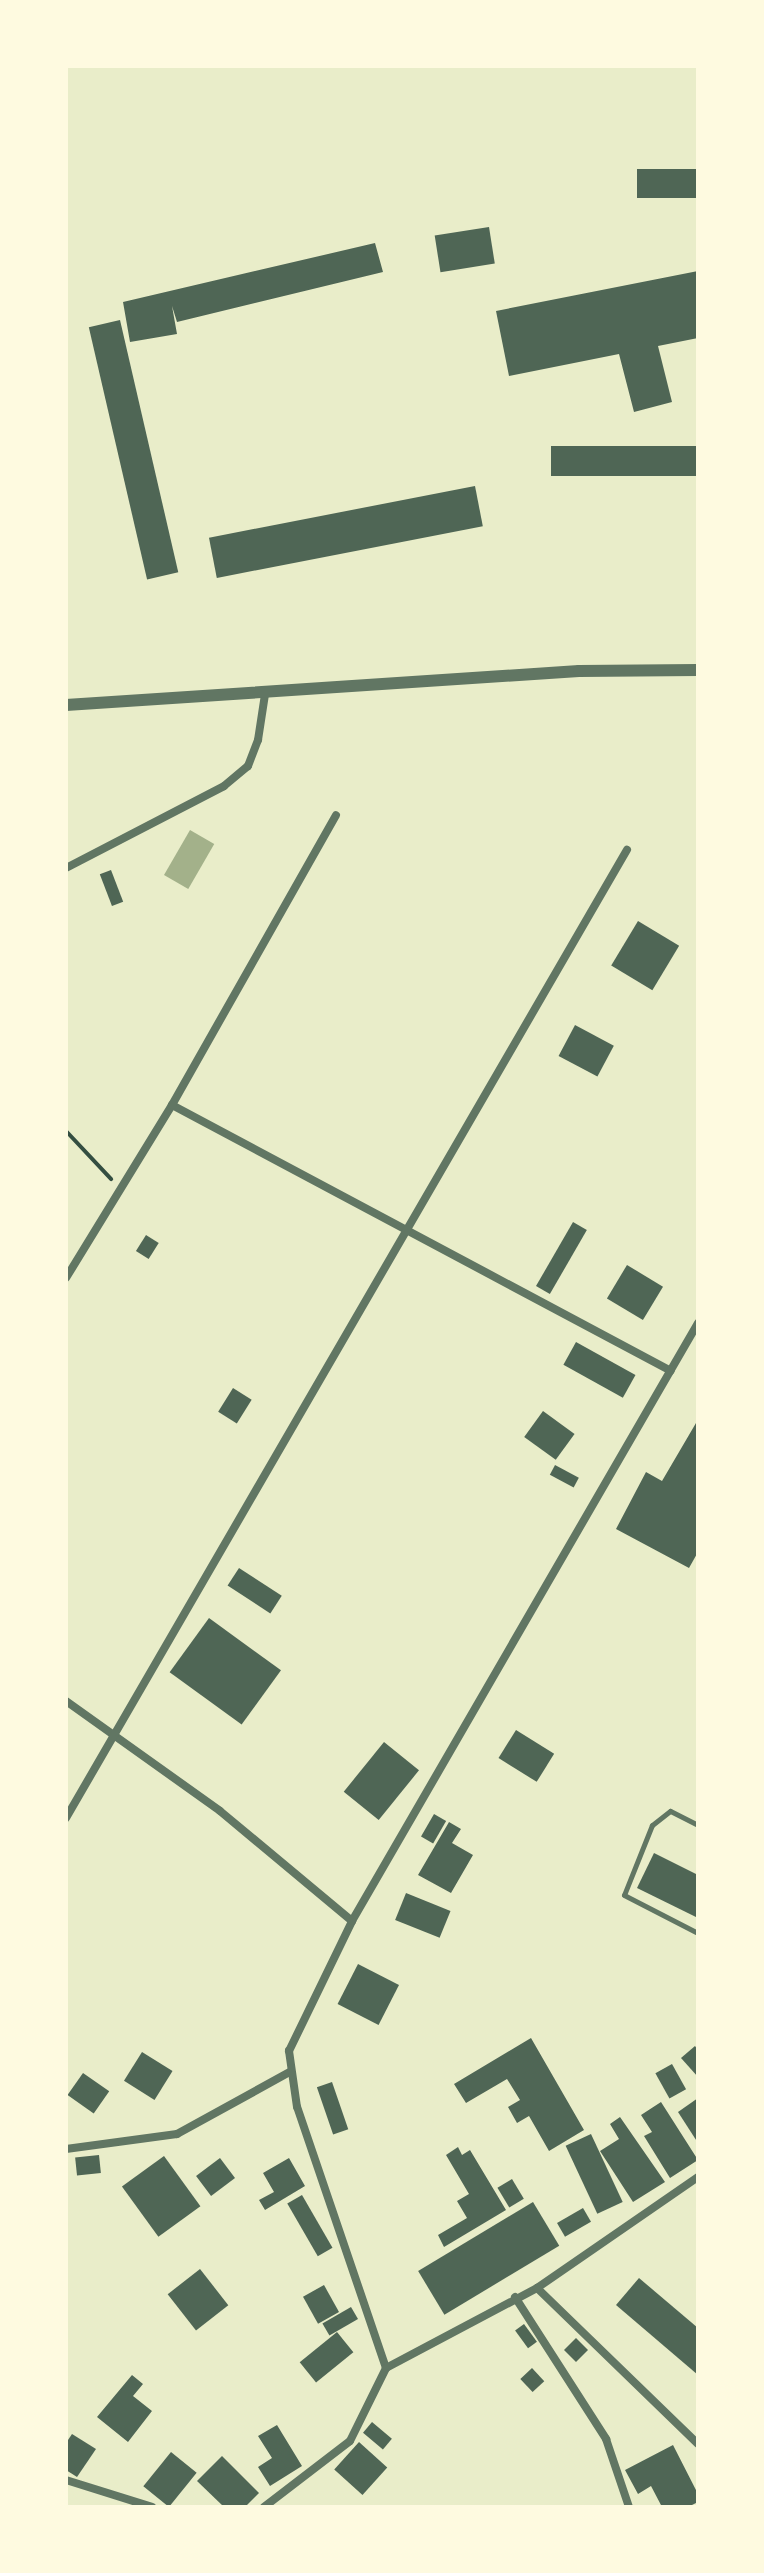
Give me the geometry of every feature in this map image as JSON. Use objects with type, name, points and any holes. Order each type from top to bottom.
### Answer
[{"type":"street","points":[[66,705],[579,671],[698,670]]},
{"type":"street","points":[[66,868],[224,786],[248,766],[258,740],[265,694]]},
{"type":"street","points":[[66,1278],[172,1105],[336,815]]},
{"type":"street","points":[[66,1818],[627,850]]},
{"type":"street","points":[[172,1105],[408,1228],[671,1371]]},
{"type":"street","points":[[386,2368],[297,2107],[289,2051],[352,1921],[698,1323]]},
{"type":"street","points":[[66,1701],[220,1811],[352,1921]]},
{"type":"street","points":[[66,2149],[177,2134],[290,2072]]},
{"type":"street","points":[[264,2507],[350,2441],[386,2368],[537,2288],[698,2177]]},
{"type":"street","points":[[537,2288],[698,2444]]},
{"type":"street","points":[[515,2297],[606,2439],[629,2507]]},
{"type":"street","points":[[66,2480],[152,2507]]},
{"type":"lane","points":[[698,1825],[670,1811],[652,1825],[624,1895],[698,1933]]},
{"type":"path","points":[[66,1131],[120,1189]]},
{"type":"shaded area","points":[[190,830],[214,844],[188,889],[164,875]]},
{"type":"building","points":[[637,169],[698,169],[698,198],[637,198]]},
{"type":"building","points":[[489,227],[495,264],[440,272],[435,236]]},
{"type":"building","points":[[375,243],[383,272],[177,322],[172,306],[177,334],[130,342],[123,302]]},
{"type":"building","points":[[698,271],[698,338],[658,346],[672,402],[634,412],[619,354],[509,376],[496,311]]},
{"type":"building","points":[[120,320],[178,572],[147,580],[89,327]]},
{"type":"building","points":[[551,446],[698,446],[698,476],[551,476]]},
{"type":"building","points":[[475,486],[483,526],[217,578],[209,538]]},
{"type":"building","points":[[111,870],[123,902],[112,906],[100,874]]},
{"type":"building","points":[[638,921],[679,946],[652,990],[611,966]]},
{"type":"building","points":[[575,1025],[614,1046],[597,1077],[559,1056]]},
{"type":"building","points":[[573,1222],[587,1230],[550,1294],[536,1286]]},
{"type":"building","points":[[146,1235],[159,1243],[149,1259],[136,1251]]},
{"type":"building","points":[[627,1265],[663,1287],[643,1320],[607,1298]]},
{"type":"building","points":[[576,1342],[635,1375],[623,1398],[563,1365]]},
{"type":"building","points":[[233,1388],[252,1400],[237,1423],[218,1412]]},
{"type":"building","points":[[543,1411],[575,1434],[556,1460],[524,1437]]},
{"type":"building","points":[[696,1423],[698,1552],[689,1568],[616,1529],[646,1472],[662,1481]]},
{"type":"building","points":[[555,1465],[579,1478],[574,1487],[550,1475]]},
{"type":"building","points":[[239,1568],[282,1596],[270,1613],[228,1586]]},
{"type":"building","points":[[209,1618],[281,1670],[242,1725],[170,1672]]},
{"type":"building","points":[[516,1730],[554,1754],[537,1782],[499,1758]]},
{"type":"building","points":[[384,1742],[419,1770],[379,1820],[344,1792]]},
{"type":"building","points":[[434,1814],[446,1821],[433,1844],[421,1837]]},
{"type":"building","points":[[449,1822],[461,1829],[452,1843],[473,1855],[451,1893],[418,1875]]},
{"type":"building","points":[[654,1853],[698,1875],[698,1918],[637,1888]]},
{"type":"building","points":[[406,1893],[451,1911],[440,1938],[395,1920]]},
{"type":"building","points":[[358,1964],[399,1985],[379,2025],[338,2004]]},
{"type":"building","points":[[531,2038],[584,2130],[549,2151],[529,2116],[517,2123],[508,2107],[520,2100],[507,2079],[466,2103],[454,2084]]},
{"type":"building","points":[[695,2046],[698,2050],[698,2077],[681,2058]]},
{"type":"building","points":[[142,2052],[173,2071],[155,2100],[124,2081]]},
{"type":"building","points":[[672,2064],[686,2089],[669,2099],[655,2073]]},
{"type":"building","points":[[83,2073],[109,2091],[94,2113],[68,2095]]},
{"type":"building","points":[[332,2082],[348,2129],[333,2134],[317,2087]]},
{"type":"building","points":[[698,2098],[698,2143],[678,2112]]},
{"type":"building","points":[[661,2102],[698,2160],[670,2178],[644,2136],[652,2132],[641,2115]]},
{"type":"building","points":[[620,2117],[665,2182],[633,2202],[600,2151],[619,2139],[610,2124]]},
{"type":"building","points":[[591,2134],[623,2202],[597,2214],[566,2146]]},
{"type":"building","points":[[458,2147],[462,2155],[470,2150],[506,2210],[444,2247],[438,2235],[467,2218],[457,2201],[469,2194],[446,2155]]},
{"type":"building","points":[[99,2155],[101,2173],[77,2175],[75,2158]]},
{"type":"building","points":[[164,2156],[200,2206],[158,2237],[122,2187]]},
{"type":"building","points":[[220,2158],[235,2178],[211,2196],[196,2176]]},
{"type":"building","points":[[289,2158],[305,2186],[265,2210],[259,2200],[274,2192],[263,2173]]},
{"type":"building","points":[[512,2179],[524,2199],[509,2207],[497,2188]]},
{"type":"building","points":[[302,2195],[332,2248],[318,2256],[287,2204]]},
{"type":"building","points":[[533,2202],[559,2246],[444,2315],[418,2271]]},
{"type":"building","points":[[583,2208],[591,2222],[565,2237],[557,2223]]},
{"type":"building","points":[[200,2269],[228,2305],[196,2330],[168,2294]]},
{"type":"building","points":[[639,2278],[698,2328],[698,2375],[616,2305]]},
{"type":"building","points":[[324,2285],[339,2312],[318,2324],[303,2297]]},
{"type":"building","points":[[351,2307],[358,2319],[329,2336],[322,2324]]},
{"type":"building","points":[[524,2324],[537,2342],[528,2348],[515,2330]]},
{"type":"building","points":[[337,2332],[353,2352],[316,2382],[300,2362]]},
{"type":"building","points":[[576,2338],[588,2350],[576,2362],[564,2350]]},
{"type":"building","points":[[532,2368],[544,2381],[533,2392],[520,2379]]},
{"type":"building","points":[[132,2375],[143,2384],[133,2396],[152,2411],[128,2442],[97,2417]]},
{"type":"building","points":[[372,2422],[392,2439],[383,2449],[363,2433]]},
{"type":"building","points":[[277,2425],[302,2466],[270,2486],[258,2467],[272,2458],[258,2436]]},
{"type":"building","points":[[72,2434],[96,2449],[77,2477],[66,2470],[66,2443]]},
{"type":"building","points":[[359,2442],[387,2467],[362,2495],[334,2469]]},
{"type":"building","points":[[673,2445],[698,2494],[698,2502],[688,2507],[662,2507],[651,2486],[638,2494],[625,2470]]},
{"type":"building","points":[[171,2452],[197,2473],[169,2507],[143,2486]]},
{"type":"building","points":[[222,2456],[259,2493],[245,2507],[224,2507],[197,2481]]}]
